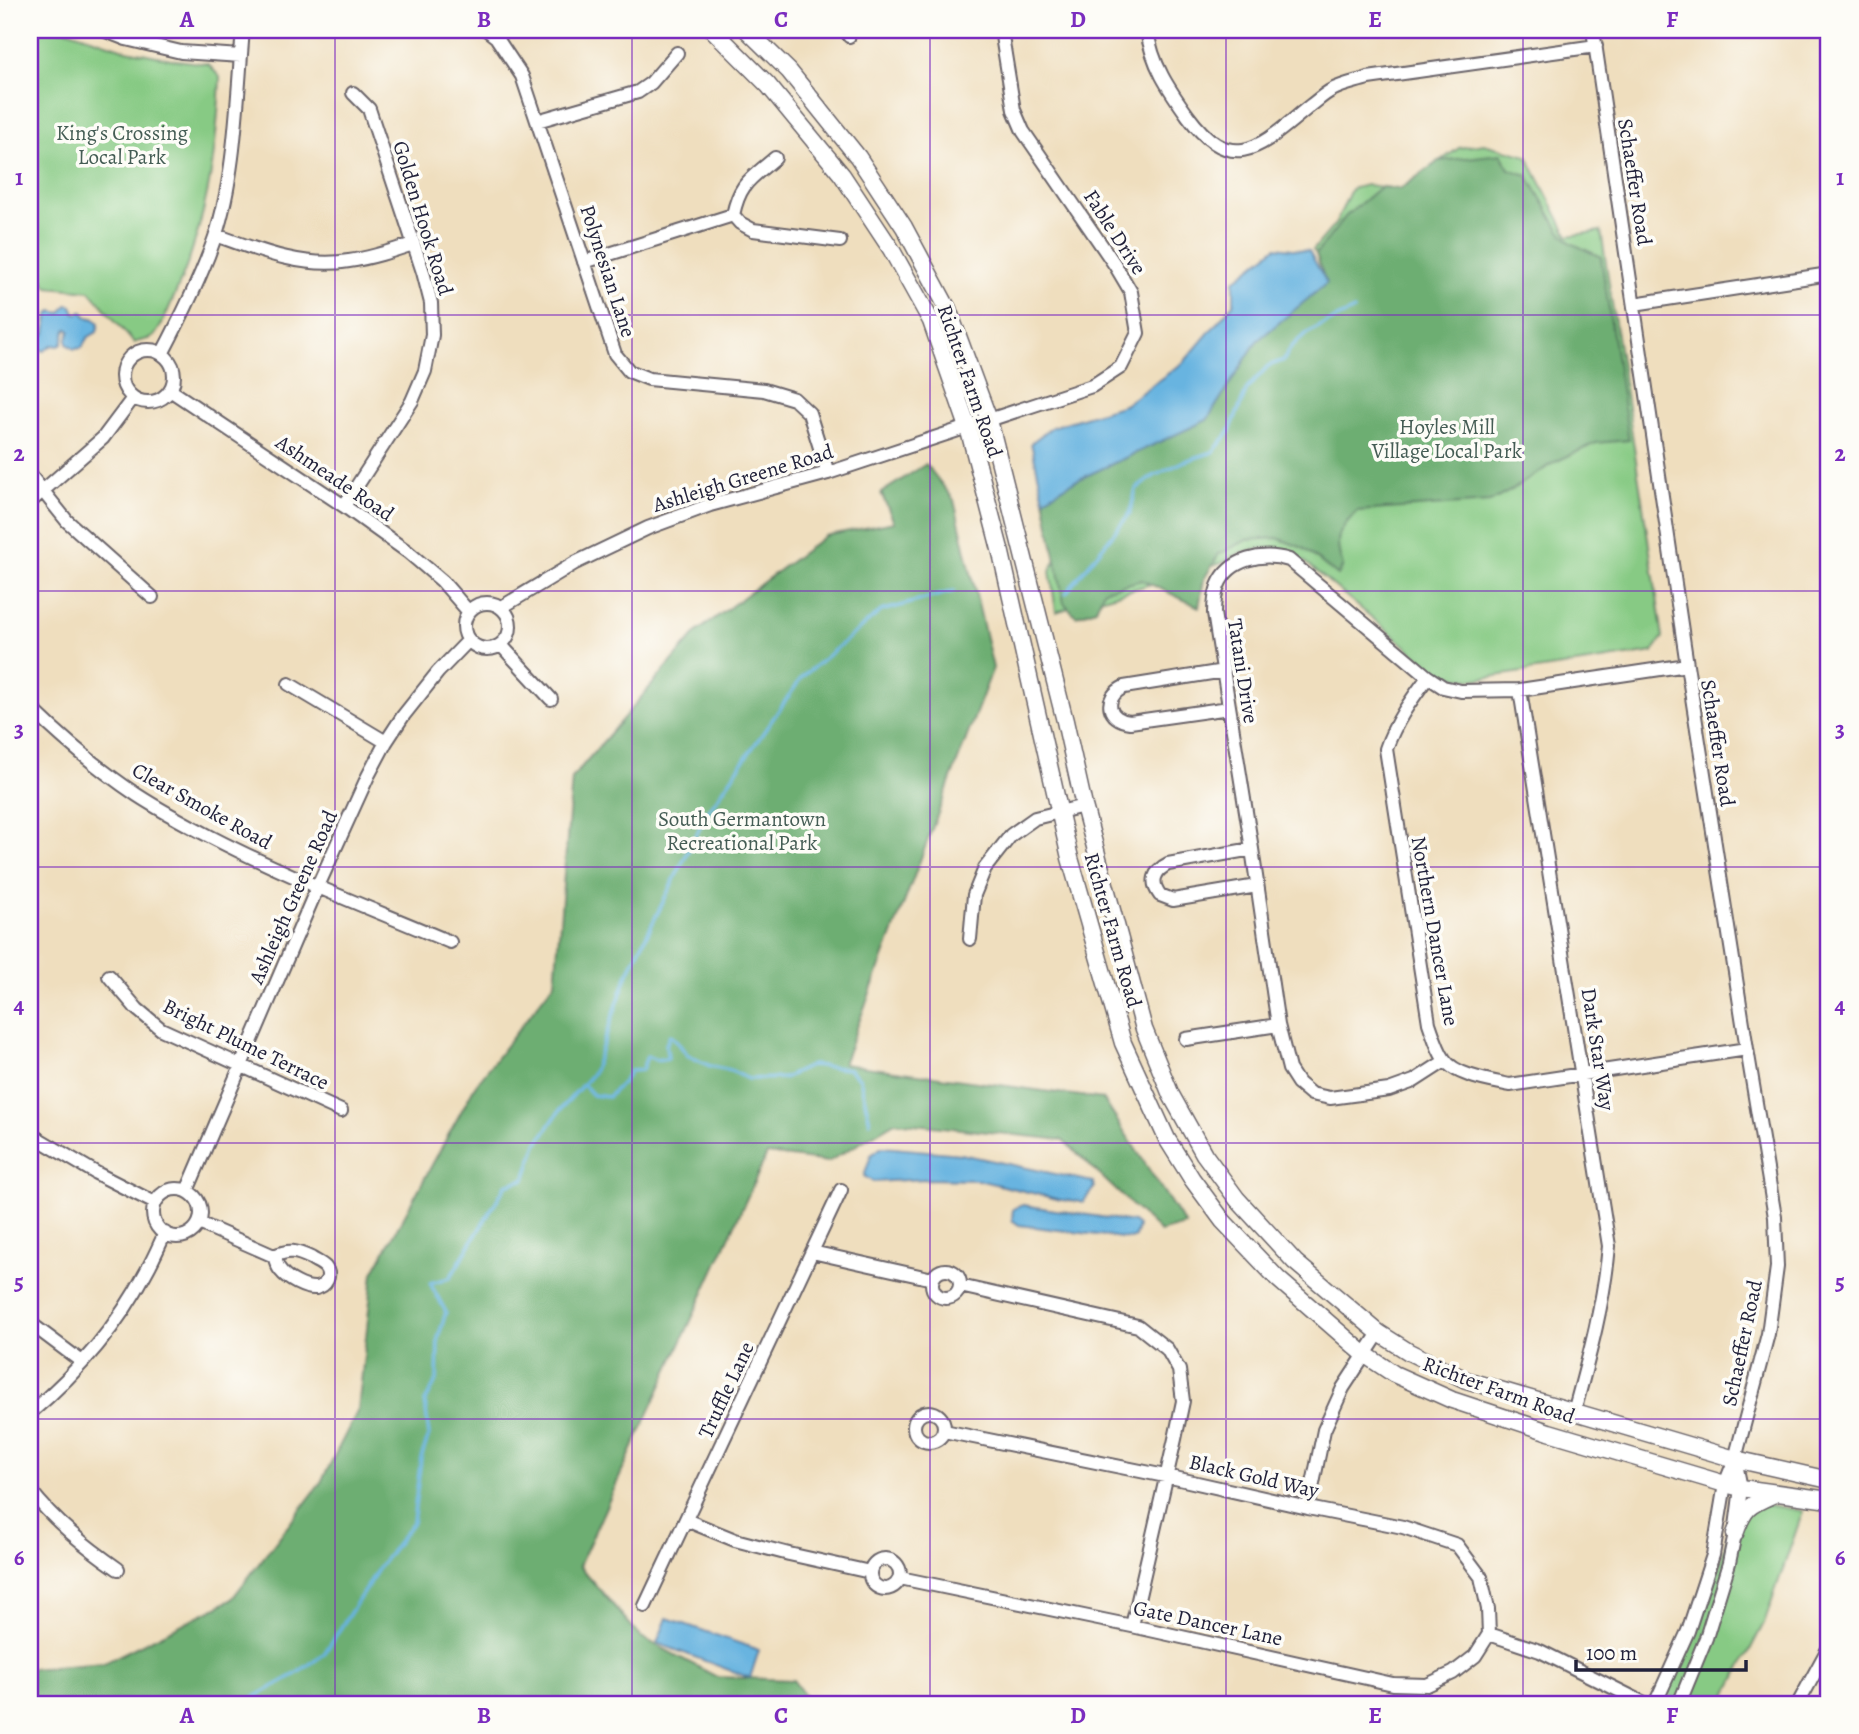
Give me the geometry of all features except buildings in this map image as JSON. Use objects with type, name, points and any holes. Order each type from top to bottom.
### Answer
[{"type":"main road","name":"Richter Farm Road","points":[[713,30],[768,85],[842,175],[891,249],[931,321],[968,427],[1001,553],[1059,810],[1090,933],[1123,1043],[1167,1139],[1223,1221],[1278,1279],[1364,1354],[1394,1374],[1452,1400],[1549,1432],[1733,1486],[1829,1500]]},
{"type":"main road","name":"Richter Farm Road","points":[[747,30],[789,71],[858,158],[904,228],[948,309],[989,420],[1084,806],[1144,1030],[1171,1095],[1204,1154],[1237,1199],[1295,1262],[1379,1332],[1409,1353],[1466,1380],[1735,1459],[1829,1480]]},
{"type":"main road","points":[[1735,1534],[1741,1515],[1750,1506],[1777,1493]]},
{"type":"street","points":[[103,30],[181,52],[241,56]]},
{"type":"street","points":[[162,354],[191,298],[215,235],[225,197],[234,136],[243,30]]},
{"type":"street","name":"Polynesian Lane","points":[[486,30],[496,37],[522,76],[615,354],[629,371],[649,379],[764,390],[794,399],[810,413],[828,473]]},
{"type":"street","name":"Fable Drive","points":[[968,427],[1092,386],[1121,367],[1138,333],[1131,292],[1126,283],[1023,131],[1014,110],[1001,30]]},
{"type":"street","points":[[1147,30],[1150,47],[1166,85],[1194,125],[1212,142],[1225,149],[1239,150],[1256,148],[1330,90],[1343,85],[1367,78],[1595,46]]},
{"type":"street","name":"Schaeffer Road","points":[[1593,30],[1687,665],[1775,1217],[1777,1267],[1768,1334],[1735,1459],[1735,1534],[1706,1638],[1679,1704]]},
{"type":"street","points":[[537,121],[638,92],[651,83],[677,52]]},
{"type":"street","name":"Golden Hook Road","points":[[344,506],[412,401],[425,372],[432,335],[431,303],[369,109],[353,93]]},
{"type":"street","points":[[733,215],[737,196],[743,185],[775,158]]},
{"type":"street","points":[[584,262],[733,215]]},
{"type":"street","points":[[733,215],[740,223],[753,230],[840,241]]},
{"type":"street","points":[[215,235],[255,249],[319,263],[347,262],[413,244]]},
{"type":"street","points":[[1634,304],[1829,274]]},
{"type":"street","points":[[145,350],[162,354],[172,366],[174,374],[174,383],[170,390],[157,401],[133,398],[123,383],[124,366],[136,353],[145,350]]},
{"type":"street","name":"Ashmeade Road","points":[[170,390],[344,506],[417,559],[442,581],[468,611]]},
{"type":"street","points":[[30,502],[103,438],[133,398]]},
{"type":"street","name":"Ashleigh Greene Road","points":[[502,607],[575,563],[648,528],[710,505],[828,473],[968,427]]},
{"type":"street","points":[[30,475],[67,521],[152,597]]},
{"type":"street","name":"Tatani Drive","points":[[1445,1061],[1414,1081],[1389,1090],[1330,1098],[1311,1094],[1298,1083],[1289,1069],[1278,1025],[1214,613],[1219,583],[1230,570],[1255,557],[1277,556],[1289,560],[1400,656],[1443,687],[1461,691],[1520,690],[1687,665]]},
{"type":"street","points":[[491,602],[502,607],[511,624],[509,636],[501,645],[486,649],[475,646],[465,635],[463,626],[468,611],[478,603],[491,602]]},
{"type":"street","name":"Ashleigh Greene Road","points":[[187,1191],[368,776],[403,716],[438,672],[469,640]]},
{"type":"street","points":[[501,645],[551,699]]},
{"type":"street","points":[[1224,671],[1124,687],[1114,694],[1110,706],[1115,718],[1130,723],[1229,708]]},
{"type":"street","name":"Northern Dancer Lane","points":[[1428,677],[1404,709],[1386,749],[1429,1023],[1445,1061]]},
{"type":"street","points":[[289,684],[386,743]]},
{"type":"street","name":"Dark Star Way","points":[[1520,690],[1609,1246],[1595,1335],[1574,1412]]},
{"type":"street","name":"Clear Smoke Road","points":[[30,707],[66,742],[138,796],[193,827],[250,857],[450,942]]},
{"type":"street","points":[[970,939],[974,895],[985,868],[1012,835],[1035,817],[1084,806]]},
{"type":"street","points":[[1252,849],[1168,864],[1158,871],[1153,880],[1160,895],[1173,900],[1257,886]]},
{"type":"street","name":"Bright Plume Terrace","points":[[109,976],[137,1009],[161,1029],[341,1111]]},
{"type":"street","points":[[1185,1039],[1278,1025]]},
{"type":"street","points":[[1445,1061],[1461,1072],[1482,1080],[1510,1085],[1746,1048]]},
{"type":"street","points":[[30,1133],[96,1173],[155,1203]]},
{"type":"street","points":[[172,1190],[187,1191],[198,1201],[201,1216],[199,1223],[194,1230],[180,1237],[172,1236],[156,1223],[153,1210],[155,1203],[172,1190]]},
{"type":"street","name":"Truffle Lane","points":[[645,1606],[841,1190]]},
{"type":"street","points":[[199,1223],[274,1256]]},
{"type":"street","points":[[30,1413],[82,1362],[105,1335],[146,1273],[165,1233]]},
{"type":"street","points":[[812,1252],[933,1279]]},
{"type":"street","points":[[948,1270],[957,1276],[960,1286],[953,1296],[942,1298],[932,1287],[936,1273],[948,1270]]},
{"type":"street","points":[[960,1286],[1138,1326],[1167,1349],[1179,1370],[1183,1401],[1132,1626]]},
{"type":"street","points":[[30,1323],[82,1362]]},
{"type":"street","points":[[1308,1508],[1324,1430],[1343,1388],[1379,1332]]},
{"type":"street","name":"Black Gold Way","points":[[944,1431],[1403,1527],[1457,1545],[1481,1577],[1488,1609],[1489,1634]]},
{"type":"street","name":"Schaeffer Road","points":[[1655,1704],[1674,1665],[1700,1596],[1733,1486]]},
{"type":"street","points":[[30,1490],[47,1511],[85,1546],[118,1569]]},
{"type":"street","name":"Gate Dancer Lane","points":[[685,1520],[734,1540],[870,1572]]},
{"type":"street","name":"Gate Dancer Lane","points":[[880,1560],[890,1560],[899,1567],[900,1578],[892,1588],[880,1589],[871,1580],[870,1572],[880,1560]]},
{"type":"street","name":"Gate Dancer Lane","points":[[900,1578],[1393,1684],[1427,1685],[1453,1674],[1475,1656],[1489,1634]]},
{"type":"street","points":[[1489,1634],[1540,1651],[1646,1704]]},
{"type":"street","points":[[1798,1704],[1829,1647]]},
{"type":"green space","name":"King's Crossing Local Park","points":[[30,30],[67,30],[127,50],[208,64],[220,77],[213,162],[202,217],[174,297],[160,327],[150,338],[134,343],[90,291],[48,287],[30,266]]},
{"type":"green space","name":"Hoyles Mill Village Local Park","points":[[1484,144],[1527,156],[1568,236],[1601,231],[1663,637],[1653,652],[1477,679],[1453,677],[1431,667],[1305,562],[1284,551],[1264,548],[1243,552],[1222,563],[1056,612],[1050,571],[1087,499],[1217,426],[1327,298],[1331,273],[1313,250],[1336,223],[1351,189],[1366,185],[1400,189],[1459,148]]},
{"type":"green space","name":"Hoyles Mill Village Local Park","points":[[1501,154],[1509,169],[1527,175],[1560,231],[1571,243],[1601,257],[1629,440],[1596,443],[1555,462],[1490,502],[1357,511],[1345,524],[1339,536],[1338,548],[1343,566],[1338,576],[1303,548],[1277,538],[1247,540],[1219,554],[1204,579],[1199,607],[1142,580],[1104,590],[1096,609],[1076,616],[1064,603],[1044,499],[1073,482],[1207,420],[1257,341],[1326,283],[1316,254],[1346,216],[1380,187],[1400,189],[1439,161]]},
{"type":"green space","name":"South Germantown Recreational Park","points":[[926,464],[954,500],[993,668],[843,1064],[1103,1099],[1185,1225],[1160,1232],[1063,1140],[895,1122],[828,1162],[767,1154],[579,1566],[641,1637],[717,1677],[793,1680],[811,1704],[30,1704],[30,1669],[104,1663],[231,1600],[320,1484],[358,1410],[373,1273],[475,1086],[555,982],[572,778],[698,631],[825,536],[894,522],[881,493]]},
{"type":"green space","points":[[1752,1502],[1803,1511],[1764,1623],[1722,1704],[1673,1704],[1667,1686],[1705,1607],[1735,1512]]},
{"type":"water","points":[[1276,247],[1309,251],[1327,283],[1257,341],[1207,420],[1073,482],[1044,499],[1031,443],[1052,427],[1124,405],[1184,362],[1234,303],[1234,281]]},
{"type":"water","points":[[67,305],[72,306],[75,313],[82,311],[87,317],[95,319],[99,323],[97,332],[87,338],[82,348],[74,349],[67,344],[70,331],[67,329],[59,346],[52,345],[44,351],[37,348],[36,340],[46,333],[48,316],[52,311],[61,313]]},
{"type":"water","points":[[882,1147],[961,1154],[1093,1182],[1094,1188],[1083,1202],[1061,1200],[978,1180],[873,1182],[864,1176],[871,1155]]},
{"type":"water","points":[[1023,1205],[1133,1222],[1138,1226],[1135,1237],[1130,1239],[1019,1225],[1012,1220],[1013,1209]]},
{"type":"water","points":[[667,1618],[759,1650],[750,1678],[657,1643]]},
{"type":"waterway","points":[[1066,593],[1130,513],[1136,489],[1154,476],[1185,461],[1213,452],[1229,433],[1247,389],[1268,366],[1284,360],[1289,350],[1304,335],[1354,310]]},
{"type":"waterway","points":[[242,1704],[296,1674],[324,1654],[380,1566],[413,1522],[421,1458],[429,1435],[425,1402],[437,1380],[438,1338],[446,1312],[430,1283],[450,1278],[506,1185],[525,1179],[537,1144],[560,1110],[593,1073],[628,973],[707,813],[802,677],[881,611],[954,591]]},
{"type":"waterway","points":[[583,1084],[593,1095],[608,1097],[630,1071],[642,1070],[647,1056],[656,1060],[668,1058],[666,1045],[670,1035],[687,1055],[748,1079],[784,1078],[812,1065],[849,1069],[860,1079],[870,1122]]}]
